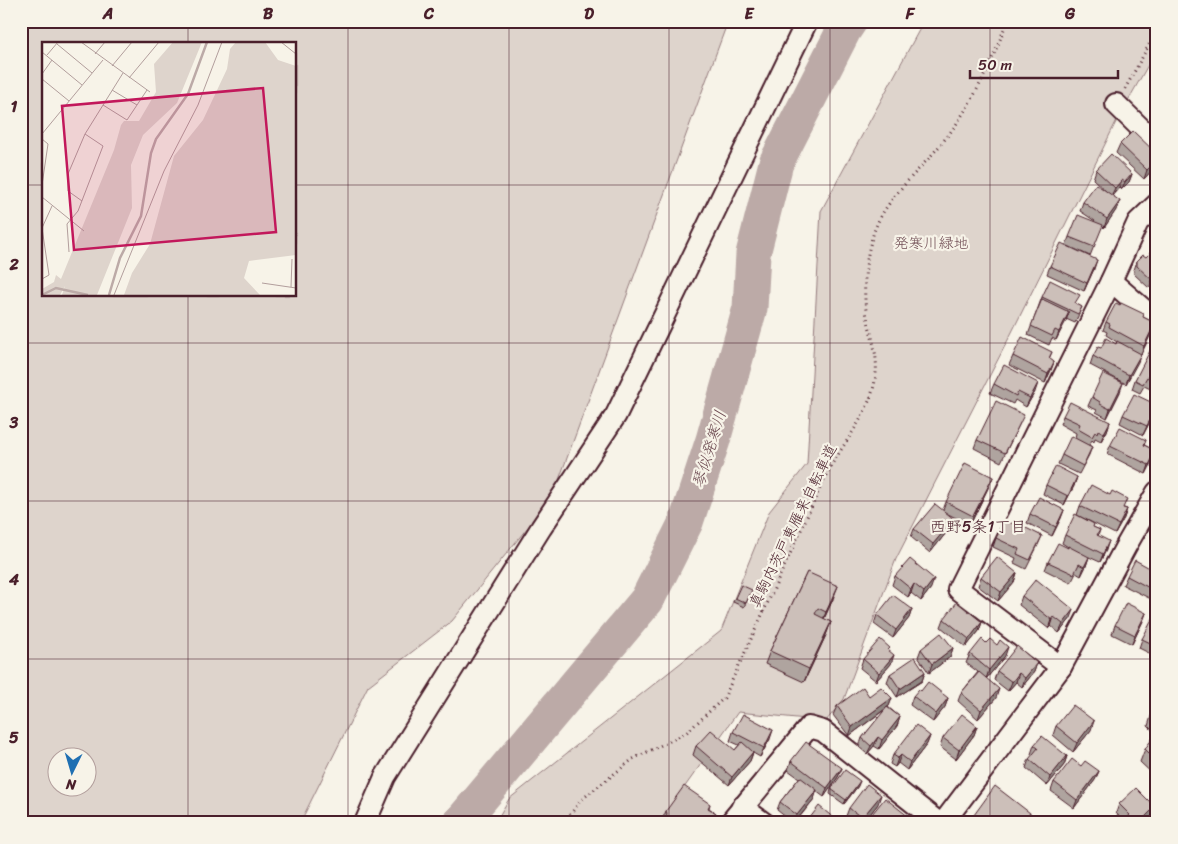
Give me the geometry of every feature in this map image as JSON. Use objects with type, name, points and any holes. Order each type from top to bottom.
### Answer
[{"type":"street","points":[[365,823],[385,777],[542,528],[616,415],[807,21]]},
{"type":"street","points":[[1116,104],[1157,144]]},
{"type":"street","points":[[1061,667],[958,589],[1111,281],[1138,222],[1157,204]]},
{"type":"street","points":[[1111,281],[1157,321]]},
{"type":"street","points":[[943,823],[1061,667],[1157,492]]},
{"type":"street","points":[[730,823],[809,727],[822,731],[939,823]]},
{"type":"street","points":[[742,807],[764,823]]},
{"type":"path","name":"真駒内茨戸東雁来自転車道","points":[[564,823],[581,800],[632,759],[686,733],[724,698],[832,464],[864,414],[874,390],[876,371],[865,291],[866,265],[870,243],[878,222],[890,201],[942,143],[978,88],[1007,21]]},
{"type":"path","points":[[1116,104],[1157,30]]},
{"type":"green space","points":[[21,21],[728,21],[553,496],[452,621],[368,686],[300,823],[21,823]]},
{"type":"green space","name":"発寒川緑地","points":[[924,21],[1157,21],[1157,49],[1116,122],[1012,332],[896,559],[844,699],[826,721],[738,712],[659,823],[495,823],[509,799],[721,631],[769,512],[807,464],[821,211]]},
{"type":"building","points":[[1133,131],[1157,154],[1157,160],[1147,170],[1120,144]]},
{"type":"building","points":[[1111,154],[1132,174],[1125,182],[1122,180],[1115,188],[1096,170]]},
{"type":"building","points":[[1096,184],[1120,201],[1107,219],[1083,202]]},
{"type":"building","points":[[1078,215],[1103,225],[1094,247],[1069,237]]},
{"type":"building","points":[[1061,243],[1097,260],[1087,283],[1050,266]]},
{"type":"building","points":[[1154,249],[1157,251],[1157,275],[1152,280],[1137,266],[1137,261],[1143,255],[1146,257]]},
{"type":"building","points":[[1050,280],[1080,295],[1075,303],[1082,307],[1078,314],[1042,297]]},
{"type":"building","points":[[1042,299],[1069,312],[1059,332],[1055,330],[1052,336],[1031,326]]},
{"type":"building","points":[[1116,303],[1120,305],[1121,303],[1144,314],[1143,317],[1155,323],[1144,346],[1109,327],[1110,324],[1106,322]]},
{"type":"building","points":[[1022,337],[1052,352],[1049,358],[1054,362],[1048,374],[1013,356]]},
{"type":"building","points":[[1106,338],[1116,344],[1117,341],[1141,354],[1129,375],[1093,356],[1098,347],[1101,348]]},
{"type":"building","points":[[1155,341],[1157,342],[1157,382],[1147,377],[1143,384],[1135,380]]},
{"type":"building","points":[[1004,365],[1038,383],[1030,398],[1018,392],[1016,396],[994,384]]},
{"type":"building","points":[[1103,373],[1123,383],[1110,409],[1092,397]]},
{"type":"building","points":[[1134,394],[1157,405],[1147,426],[1123,415]]},
{"type":"building","points":[[996,401],[1024,415],[1005,453],[977,440]]},
{"type":"building","points":[[1070,402],[1110,422],[1104,433],[1098,430],[1092,437],[1078,429],[1080,424],[1063,416]]},
{"type":"building","points":[[1120,427],[1146,440],[1144,445],[1156,451],[1149,465],[1110,446]]},
{"type":"building","points":[[1071,436],[1092,447],[1083,466],[1062,455]]},
{"type":"building","points":[[965,463],[993,477],[973,516],[946,502]]},
{"type":"building","points":[[1056,466],[1077,477],[1068,496],[1046,485]]},
{"type":"building","points":[[1091,485],[1110,495],[1112,491],[1127,499],[1123,508],[1127,509],[1119,525],[1080,506]]},
{"type":"building","points":[[1039,497],[1064,510],[1056,527],[1030,514]]},
{"type":"building","points":[[935,504],[954,519],[933,544],[914,529]]},
{"type":"building","points":[[1075,514],[1094,524],[1093,527],[1100,530],[1097,535],[1109,541],[1103,554],[1065,535]]},
{"type":"building","points":[[1005,520],[1042,536],[1030,560],[1017,554],[1019,549],[996,538]]},
{"type":"building","points":[[1058,543],[1089,557],[1084,567],[1079,564],[1074,574],[1048,562]]},
{"type":"building","points":[[997,557],[1017,573],[1001,592],[981,577]]},
{"type":"building","points":[[910,559],[934,579],[924,592],[914,584],[911,589],[895,576]]},
{"type":"building","points":[[1135,560],[1157,572],[1157,592],[1127,576]]},
{"type":"building","points":[[807,572],[838,586],[826,612],[818,608],[815,614],[831,622],[809,669],[770,651]]},
{"type":"building","points":[[1036,579],[1074,610],[1063,624],[1054,617],[1052,620],[1022,596]]},
{"type":"building","points":[[741,585],[752,590],[746,603],[735,598]]},
{"type":"building","points":[[893,595],[912,609],[896,630],[877,615]]},
{"type":"building","points":[[957,602],[982,622],[969,639],[944,619]]},
{"type":"building","points":[[1126,603],[1146,613],[1135,635],[1115,625]]},
{"type":"building","points":[[1153,618],[1157,620],[1157,646],[1142,639]]},
{"type":"building","points":[[941,633],[953,648],[932,664],[921,649]]},
{"type":"building","points":[[880,639],[890,648],[888,650],[894,655],[879,673],[863,659]]},
{"type":"building","points":[[982,639],[986,643],[990,639],[997,645],[1000,640],[1008,647],[989,670],[970,654]]},
{"type":"building","points":[[1017,646],[1037,663],[1025,678],[1019,673],[1012,682],[997,671]]},
{"type":"building","points":[[915,657],[925,672],[900,689],[890,674]]},
{"type":"building","points":[[979,672],[999,689],[981,710],[961,693]]},
{"type":"building","points":[[928,682],[948,698],[936,714],[913,696],[919,689],[921,691]]},
{"type":"building","points":[[863,687],[869,696],[881,687],[892,698],[852,727],[837,706]]},
{"type":"building","points":[[1073,705],[1094,721],[1077,743],[1056,726]]},
{"type":"building","points":[[887,707],[900,717],[882,740],[878,737],[871,746],[862,738]]},
{"type":"building","points":[[1157,709],[1157,718],[1152,713]]},
{"type":"building","points":[[743,714],[773,730],[764,748],[733,732]]},
{"type":"building","points":[[962,714],[977,726],[959,750],[943,738]]},
{"type":"building","points":[[916,725],[930,736],[910,762],[901,755],[898,758],[893,755]]},
{"type":"building","points":[[711,730],[735,750],[742,742],[753,752],[732,777],[696,746]]},
{"type":"building","points":[[1157,734],[1157,761],[1145,749]]},
{"type":"building","points":[[1042,736],[1067,756],[1050,777],[1029,759],[1038,748],[1034,745]]},
{"type":"building","points":[[806,742],[842,768],[827,788],[791,761]]},
{"type":"building","points":[[1072,759],[1081,766],[1085,761],[1099,771],[1077,800],[1054,782]]},
{"type":"building","points":[[845,770],[860,781],[846,800],[831,789]]},
{"type":"building","points":[[800,777],[817,790],[797,815],[780,802]]},
{"type":"building","points":[[867,784],[881,795],[862,818],[849,808]]},
{"type":"building","points":[[684,786],[710,804],[708,808],[716,813],[709,823],[670,823],[666,820],[666,811]]},
{"type":"building","points":[[995,786],[1030,813],[1023,823],[985,823],[974,815]]},
{"type":"building","points":[[1136,788],[1155,807],[1139,823],[1132,823],[1127,818],[1130,815],[1119,804]]},
{"type":"building","points":[[885,798],[909,817],[905,823],[873,823],[868,819]]},
{"type":"building","points":[[819,806],[840,823],[806,823]]},
{"type":"waterway","name":"琴似発寒川","points":[[460,823],[647,600],[686,522],[713,440],[750,308],[753,254],[776,163],[850,21]]},
{"type":"district","name":"西野5条1丁目","points":[[978,526]]}]
